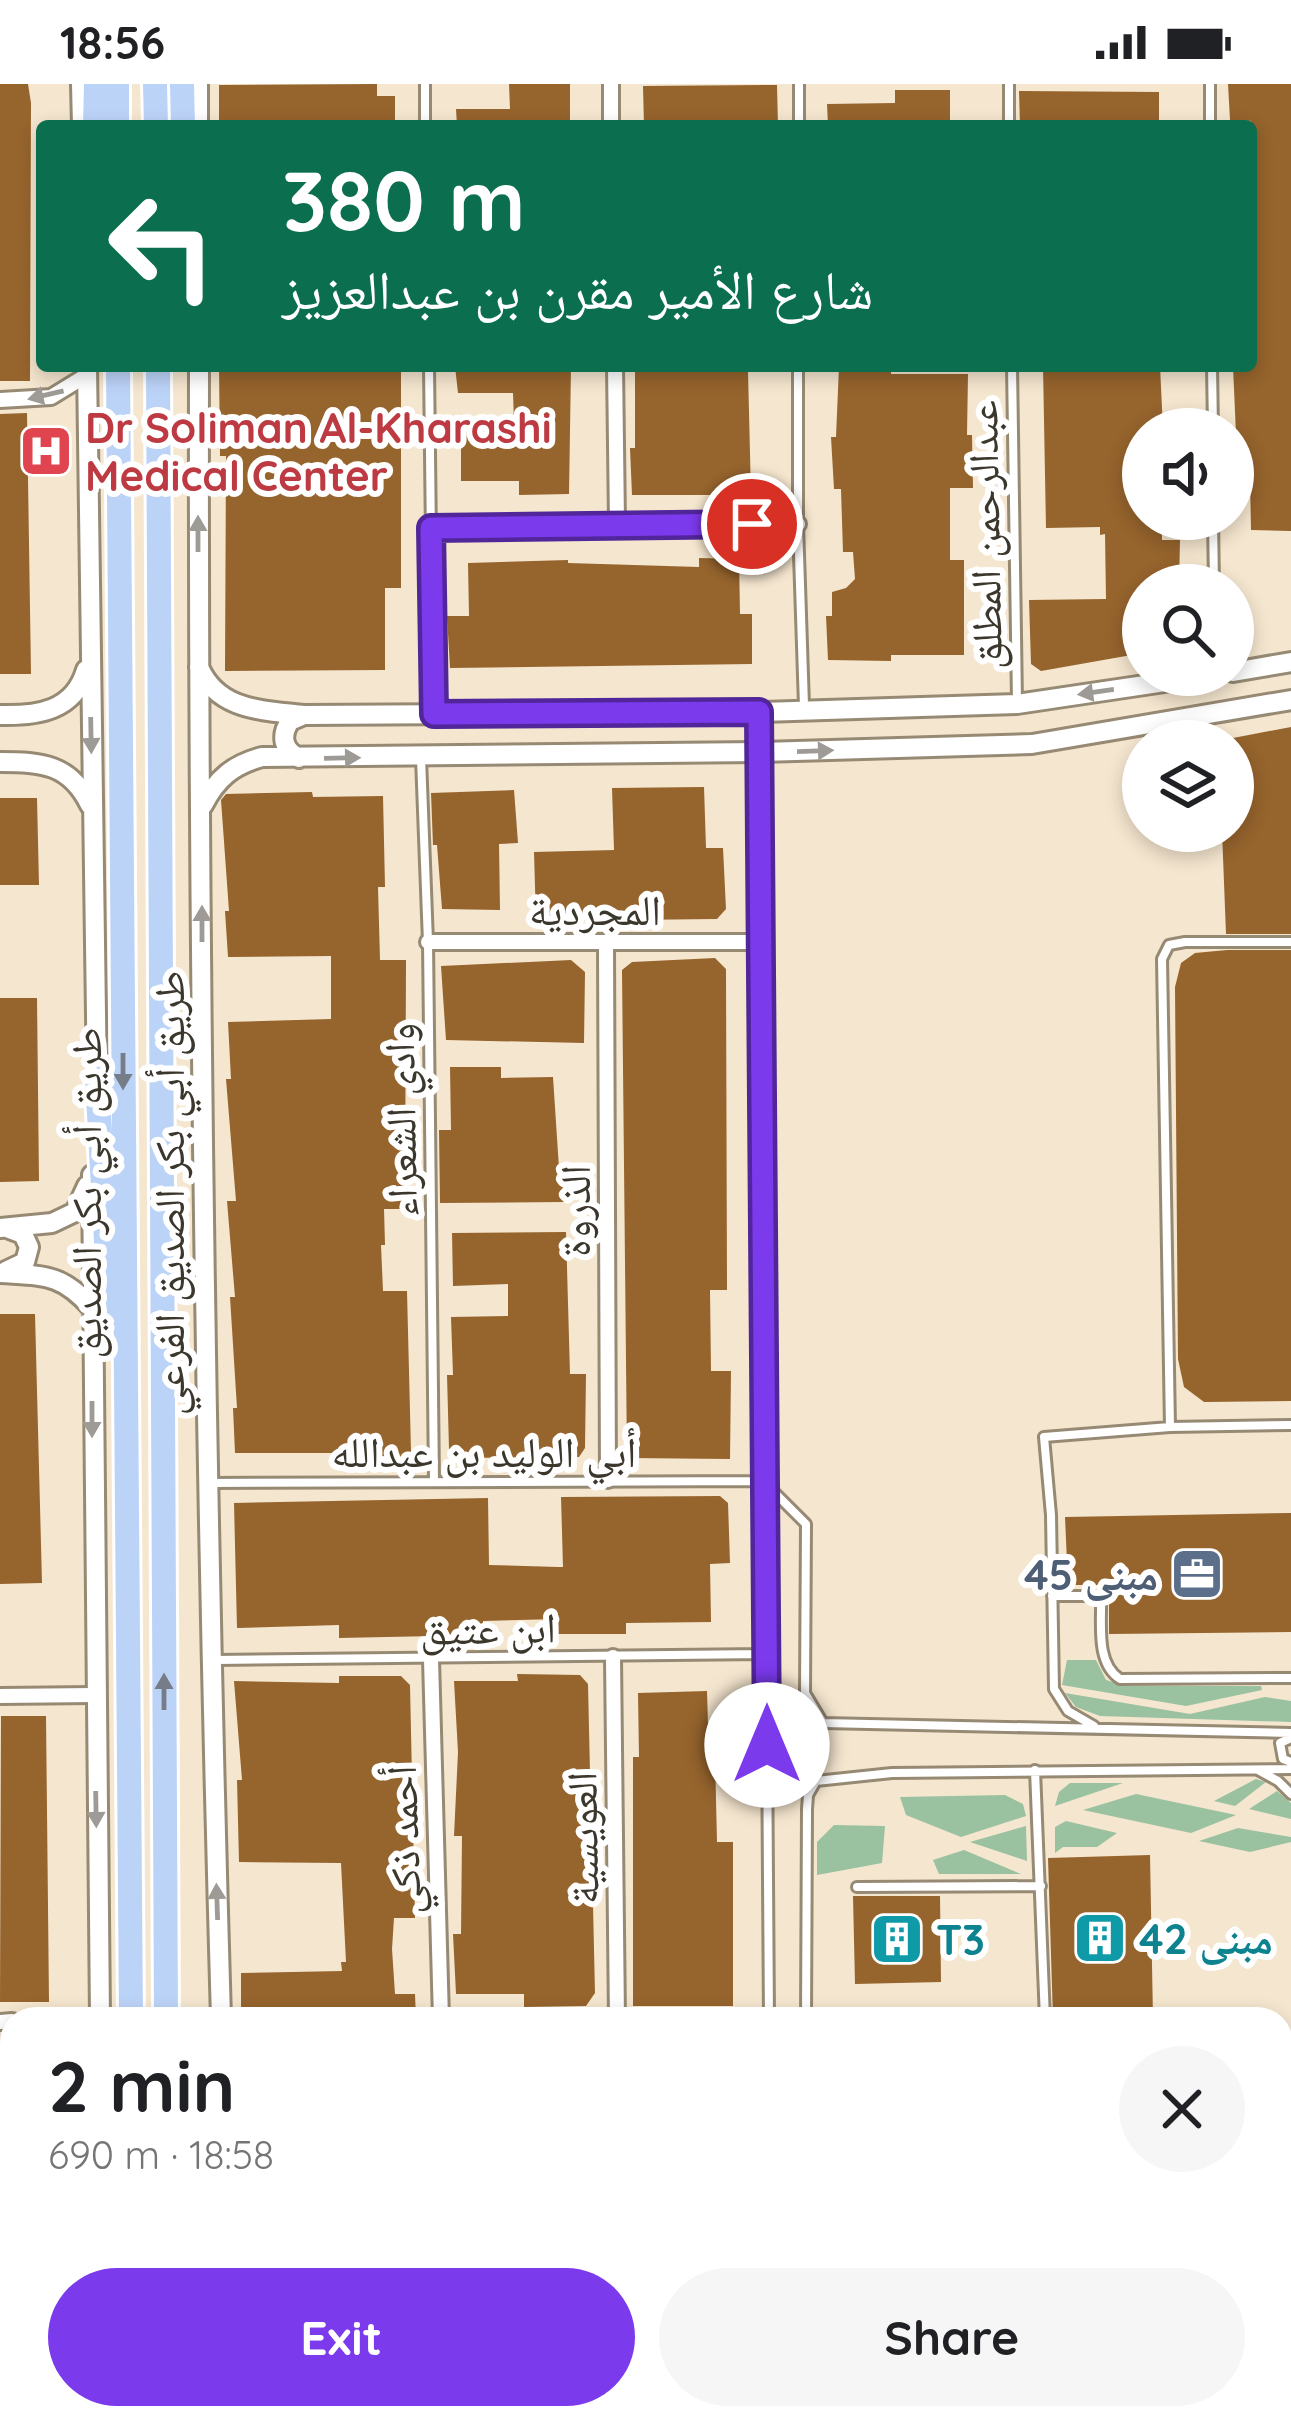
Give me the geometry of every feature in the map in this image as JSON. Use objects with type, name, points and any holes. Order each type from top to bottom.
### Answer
[{"type":"main road","points":[[95,120],[96,84]]},
{"type":"main road","points":[[116,84],[117,120]]},
{"type":"main road","points":[[155,84],[156,120]]},
{"type":"main road","points":[[182,84],[184,120]]},
{"type":"main road","name":"طريق أبي بكر الصديق","points":[[118,372],[131,2007]]},
{"type":"main road","name":"طريق أبي بكر الصديق","points":[[158,372],[166,2007]]},
{"type":"main road","points":[[97,1077],[127,1651]]},
{"type":"street","points":[[81,84],[82,120]]},
{"type":"street","points":[[198,84],[198,120]]},
{"type":"street","points":[[610,84],[611,120]]},
{"type":"street","points":[[0,400],[51,397],[84,372]]},
{"type":"street","name":"طريق أبي بكر الصديق الفرعي","points":[[87,372],[97,1077],[92,1309],[100,2007]]},
{"type":"street","name":"طريق أبي بكر الصديق الفرعي","points":[[199,372],[206,1483],[221,2007]]},
{"type":"street","points":[[615,372],[617,523]]},
{"type":"street","points":[[431,528],[797,524]]},
{"type":"street","points":[[0,716],[42,714],[65,703],[82,684],[89,659]]},
{"type":"street","points":[[1254,668],[1291,662]]},
{"type":"street","points":[[198,665],[211,687],[231,703],[304,715],[759,712],[1017,704],[1122,688]]},
{"type":"street","points":[[203,805],[213,786],[244,762],[262,758],[1032,745],[1291,700]]},
{"type":"street","points":[[759,712],[760,752]]},
{"type":"street","points":[[298,758],[287,749],[283,735],[290,721],[304,715]]},
{"type":"street","points":[[0,762],[56,767],[78,784],[92,809]]},
{"type":"street","name":"المجردية","points":[[428,942],[763,942]]},
{"type":"street","name":"الذروة","points":[[606,942],[608,1480]]},
{"type":"street","points":[[3,1228],[52,1223],[75,1212],[92,1176]]},
{"type":"street","points":[[1,1273],[25,1262],[29,1247],[23,1234],[3,1228]]},
{"type":"street","points":[[1,1273],[58,1278],[73,1286],[92,1309]]},
{"type":"street","name":"العويسية","points":[[613,1657],[616,2007]]},
{"type":"street","name":"أحمد ذكي","points":[[431,1659],[441,2007]]},
{"type":"street","points":[[0,1696],[94,1695]]},
{"type":"lane","points":[[425,84],[425,120]]},
{"type":"lane","points":[[799,84],[799,120]]},
{"type":"lane","points":[[1009,84],[1009,120]]},
{"type":"lane","points":[[1210,84],[1210,120]]},
{"type":"lane","points":[[429,372],[434,714]]},
{"type":"lane","points":[[798,372],[797,524],[804,709]]},
{"type":"lane","name":"عبدالرحمن المطلق","points":[[1012,372],[1017,704]]},
{"type":"lane","points":[[1212,372],[1213,408]]},
{"type":"lane","points":[[760,752],[769,2007]]},
{"type":"lane","name":"وادي الشعراء","points":[[421,757],[428,942],[434,1482]]},
{"type":"lane","points":[[1170,1427],[1162,959],[1169,945],[1185,942],[1291,942]]},
{"type":"lane","points":[[1103,1729],[1068,1711],[1054,1689],[1049,1457],[1044,1437],[1170,1427],[1291,1425]]},
{"type":"lane","points":[[763,1481],[806,1525],[805,1693],[824,1723],[1291,1736]]},
{"type":"lane","name":"أبي الوليد بن عبدالله","points":[[206,1483],[763,1481]]},
{"type":"lane","points":[[1052,1596],[1101,1596],[1103,1655],[1120,1678],[1291,1678]]},
{"type":"lane","name":"ابن عتيق","points":[[210,1660],[766,1654]]},
{"type":"lane","points":[[1291,1736],[1280,1743],[1283,1759],[1291,1766]]},
{"type":"lane","points":[[806,2007],[807,1809],[817,1781],[892,1773],[1291,1766]]},
{"type":"lane","points":[[1036,1770],[1046,2007]]},
{"type":"lane","points":[[1257,1770],[1291,1794]]},
{"type":"lane","points":[[856,1887],[1041,1886]]},
{"type":"green space","points":[[1067,1660],[1096,1660],[1106,1680],[1126,1686],[1261,1686],[1262,1690],[1186,1706],[1062,1685]]},
{"type":"green space","points":[[1065,1693],[1190,1714],[1265,1697],[1291,1701],[1291,1722],[1100,1716],[1076,1707]]},
{"type":"green space","points":[[1256,1779],[1266,1782],[1235,1806],[1214,1801]]},
{"type":"green space","points":[[1070,1783],[1123,1783],[1055,1806],[1059,1792]]},
{"type":"green space","points":[[1277,1791],[1291,1803],[1291,1819],[1249,1809]]},
{"type":"green space","points":[[1136,1794],[1236,1815],[1191,1833],[1083,1810]]},
{"type":"green space","points":[[1005,1795],[1023,1804],[1026,1816],[961,1837],[906,1815],[900,1797]]},
{"type":"green space","points":[[1066,1821],[1117,1833],[1097,1847],[1063,1847],[1055,1853],[1055,1827]]},
{"type":"green space","points":[[834,1825],[885,1826],[882,1863],[817,1875],[817,1842]]},
{"type":"green space","points":[[1026,1826],[1027,1861],[970,1842]]},
{"type":"green space","points":[[1238,1828],[1291,1837],[1291,1842],[1250,1852],[1199,1841]]},
{"type":"green space","points":[[964,1850],[1021,1874],[939,1874],[933,1860]]},
{"type":"building","points":[[0,84],[28,84],[31,103],[30,381],[0,381]]},
{"type":"building","points":[[377,84],[377,96],[395,96],[395,120],[219,120],[219,85]]},
{"type":"building","points":[[509,84],[570,84],[570,120],[457,120],[456,109],[510,109]]},
{"type":"building","points":[[1228,84],[1291,84],[1291,531],[1254,530],[1254,408],[1235,408],[1233,372],[1257,372],[1257,120],[1230,120]]},
{"type":"building","points":[[777,85],[778,120],[644,120],[643,86]]},
{"type":"building","points":[[895,90],[950,90],[950,120],[828,120],[827,104],[895,103]]},
{"type":"building","points":[[1019,91],[1159,92],[1159,120],[1020,120]]},
{"type":"building","points":[[219,372],[401,372],[401,588],[385,588],[385,670],[225,671],[226,456],[220,456]]},
{"type":"building","points":[[456,372],[571,372],[569,494],[519,495],[519,481],[461,481],[461,422],[514,422],[513,393],[458,393]]},
{"type":"building","points":[[635,372],[748,372],[751,495],[632,495],[630,448],[635,448]]},
{"type":"building","points":[[839,372],[968,374],[967,435],[972,435],[973,488],[950,488],[950,560],[964,560],[964,655],[828,660],[826,616],[832,616],[832,592],[855,579],[853,552],[843,552],[841,489],[834,489],[831,437],[836,437]]},
{"type":"building","points":[[1043,372],[1160,372],[1162,408],[1122,408],[1122,540],[1180,540],[1179,564],[1122,564],[1122,657],[1041,671],[1031,664],[1029,600],[1106,599],[1105,534],[1100,535],[1100,527],[1046,528]]},
{"type":"building","points":[[27,413],[31,674],[0,674],[0,414]]},
{"type":"building","points":[[699,558],[739,559],[740,614],[752,614],[752,664],[450,668],[447,616],[469,616],[468,563],[568,560],[699,567]]},
{"type":"building","points":[[1291,727],[1291,934],[1226,934],[1223,852],[1254,852],[1254,734]]},
{"type":"building","points":[[704,787],[706,848],[723,848],[726,909],[717,919],[536,921],[534,852],[614,850],[612,788]]},
{"type":"building","points":[[514,790],[518,843],[499,844],[500,910],[442,909],[431,793]]},
{"type":"building","points":[[312,792],[313,797],[383,796],[385,887],[378,887],[380,960],[406,960],[405,1209],[384,1209],[385,1245],[381,1245],[383,1291],[407,1291],[411,1452],[404,1459],[235,1453],[230,1297],[235,1297],[227,1201],[236,1201],[226,1079],[231,1079],[228,1022],[331,1019],[331,956],[228,957],[221,800],[226,794]]},
{"type":"building","points":[[0,798],[37,798],[39,885],[0,885]]},
{"type":"building","points":[[1291,950],[1291,1401],[1204,1402],[1184,1387],[1178,1359],[1175,987],[1181,963],[1195,953]]},
{"type":"building","points":[[715,958],[726,969],[727,1290],[710,1290],[711,1371],[731,1371],[730,1459],[627,1458],[622,970],[632,962]]},
{"type":"building","points":[[571,960],[585,972],[584,1043],[446,1040],[441,966]]},
{"type":"building","points":[[0,998],[37,998],[39,1181],[0,1182]]},
{"type":"building","points":[[450,1067],[501,1067],[501,1078],[553,1077],[564,1202],[440,1203],[439,1130],[451,1130]]},
{"type":"building","points":[[566,1232],[570,1374],[586,1374],[585,1448],[579,1457],[456,1458],[449,1449],[451,1317],[508,1316],[508,1284],[453,1286],[452,1233]]},
{"type":"building","points":[[0,1314],[35,1314],[42,1583],[0,1584]]},
{"type":"building","points":[[720,1496],[728,1503],[730,1563],[710,1564],[711,1622],[626,1623],[626,1634],[558,1634],[558,1619],[483,1621],[483,1635],[339,1638],[339,1625],[237,1628],[234,1503],[488,1498],[489,1565],[563,1567],[561,1497]]},
{"type":"building","name":"مبنى 45","points":[[1291,1513],[1291,1632],[1109,1634],[1109,1595],[1103,1585],[1068,1585],[1065,1517]]},
{"type":"building","points":[[517,1674],[580,1675],[588,1684],[595,1993],[586,2006],[524,2007],[524,1994],[456,1994],[453,1934],[461,1934],[462,1836],[454,1836],[458,1752],[454,1681],[518,1681]]},
{"type":"building","points":[[339,1676],[401,1676],[410,1685],[415,1918],[394,1918],[392,1949],[395,1994],[415,1994],[416,2007],[241,2007],[241,1973],[342,1971],[341,1962],[346,1962],[341,1863],[239,1862],[237,1780],[242,1780],[234,1681],[339,1683]]},
{"type":"building","points":[[707,1691],[709,1758],[715,1757],[717,1842],[733,1842],[733,2006],[633,2006],[633,1757],[639,1757],[638,1693]]},
{"type":"building","points":[[1,1716],[46,1716],[49,2002],[0,2002]]},
{"type":"building","name":"مبنى 42","points":[[1150,1855],[1153,2007],[1053,2007],[1048,1858]]},
{"type":"building","name":"T3","points":[[853,1896],[940,1896],[941,1982],[855,1984]]},
{"type":"place","name":"Dr Soliman Al-Kharashi Medical Center","points":[[46,451]]},
{"type":"place","name":"مبنى 45","points":[[1197,1574]]},
{"type":"place","name":"مبنى 42","points":[[1100,1938]]},
{"type":"place","name":"T3","points":[[897,1939]]},
{"type":"route","points":[[752,524],[431,528],[434,714],[759,712],[767,1745]]}]
